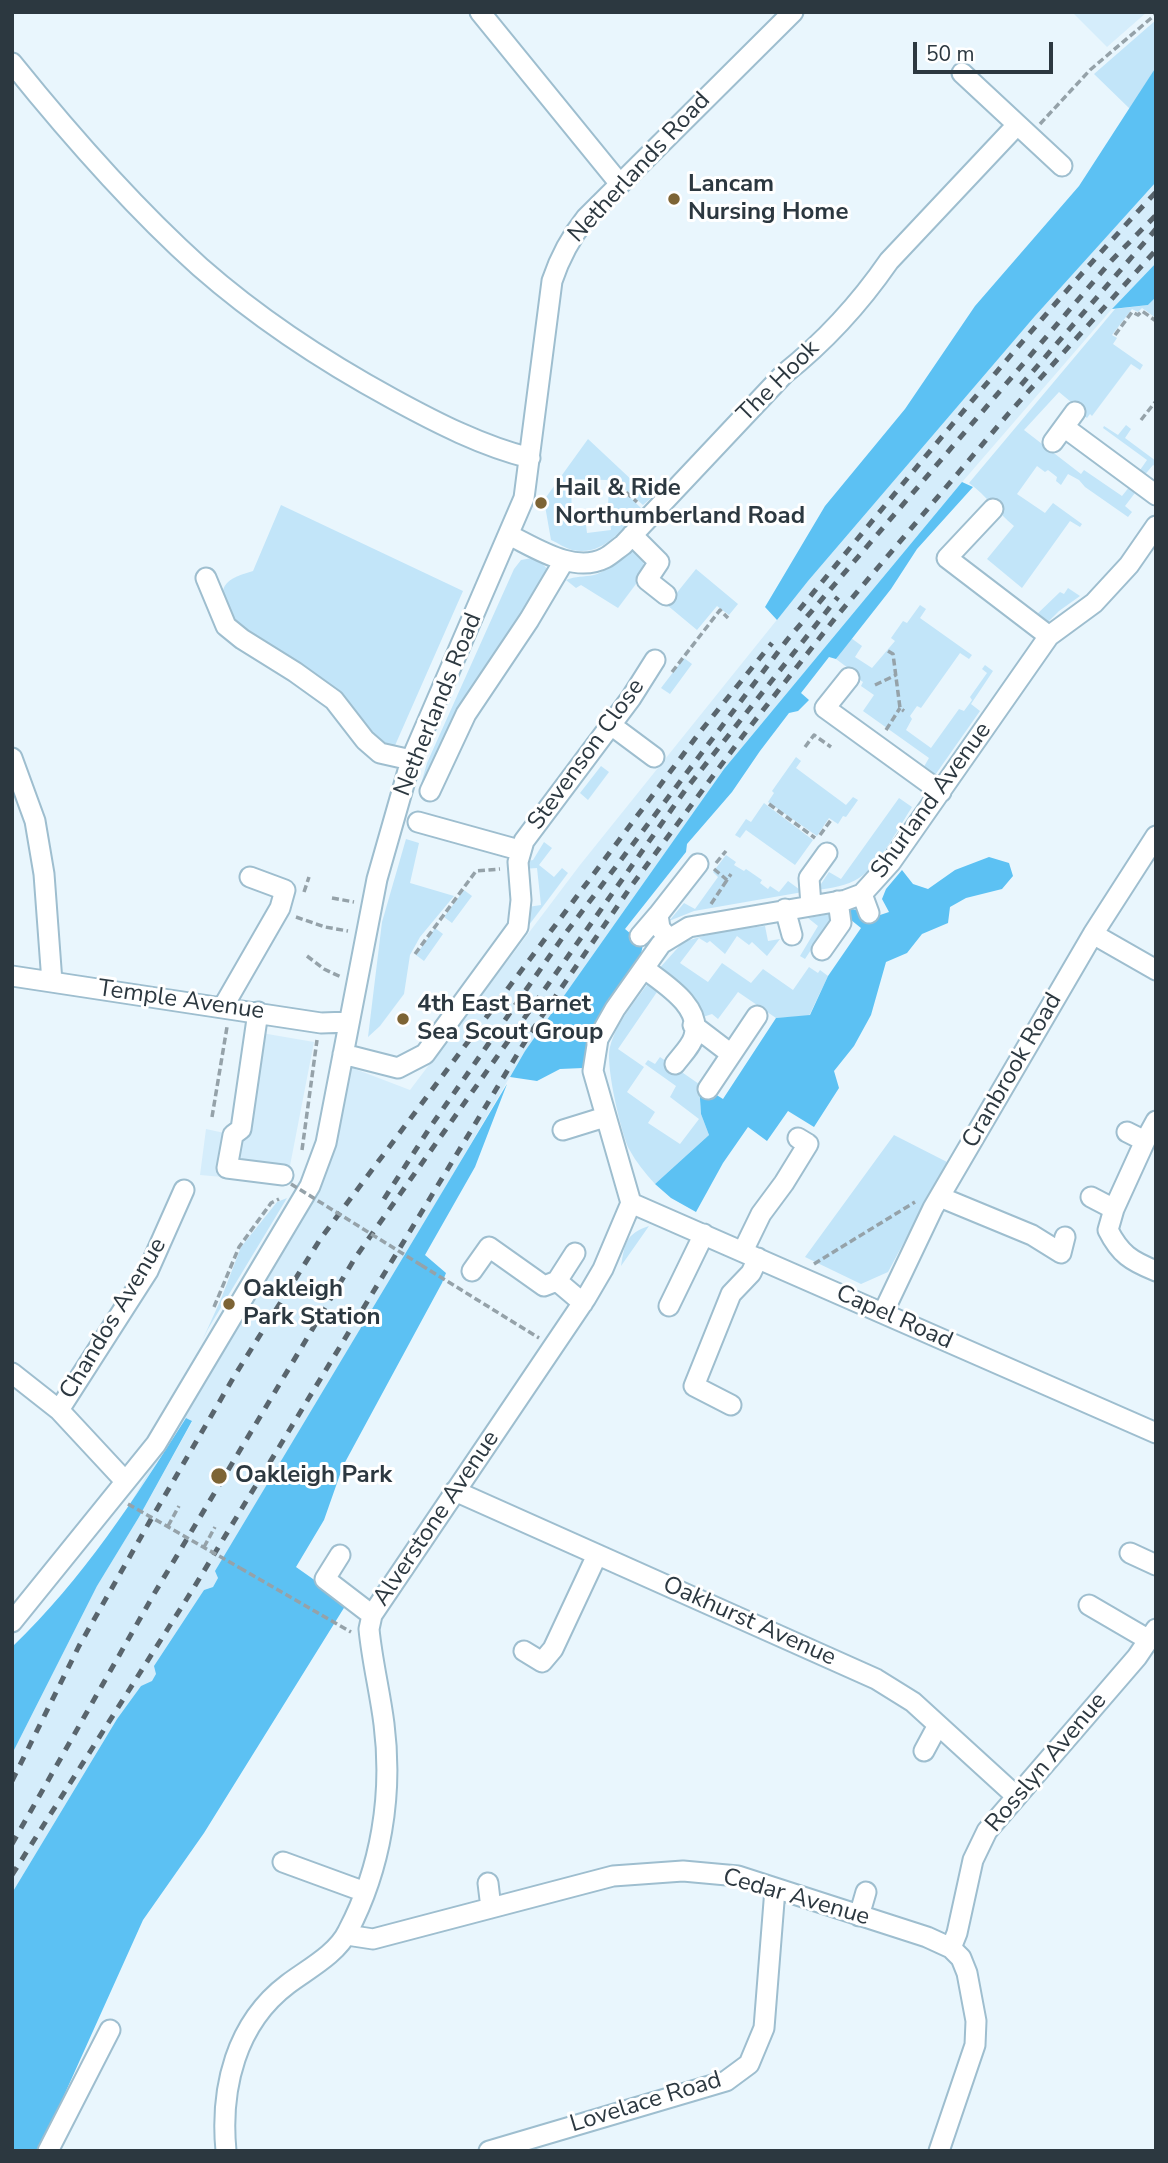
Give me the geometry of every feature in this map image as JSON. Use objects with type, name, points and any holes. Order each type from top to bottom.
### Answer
[{"type":"street","points":[[480,12],[620,184]]},
{"type":"street","name":"Netherlands Road","points":[[12,1622],[156,1444],[310,1186],[326,1143],[377,879],[411,760],[524,498],[552,281],[561,256],[571,237],[620,184],[793,12]]},
{"type":"street","points":[[12,63],[89,155],[159,229],[202,269],[271,323],[410,409],[503,451],[530,458]]},
{"type":"street","points":[[962,72],[1062,166]]},
{"type":"street","name":"The Hook","points":[[509,536],[564,561],[586,563],[604,559],[632,535],[784,374],[807,356],[873,284],[889,261],[1023,130]]},
{"type":"street","points":[[1064,427],[1156,495]]},
{"type":"street","points":[[993,509],[947,558],[1049,636]]},
{"type":"street","name":"Shurland Avenue","points":[[631,1203],[593,1071],[598,1039],[615,1009],[661,944],[688,927],[838,901],[862,894],[891,862],[1049,636],[1094,603],[1129,565],[1156,526]]},
{"type":"street","points":[[632,535],[659,562],[647,580],[666,595]]},
{"type":"street","points":[[430,792],[466,714],[529,620],[564,561]]},
{"type":"street","points":[[206,578],[226,626],[334,700],[365,740],[380,753],[411,760]]},
{"type":"street","name":"Stevenson Close","points":[[418,822],[518,859],[524,841],[611,725],[655,660]]},
{"type":"street","points":[[849,678],[825,708],[941,792]]},
{"type":"street","points":[[611,725],[654,757]]},
{"type":"street","points":[[12,758],[35,821],[44,874],[52,982]]},
{"type":"street","name":"Cranbrook Road","points":[[883,1313],[940,1197],[1093,934],[1156,836]]},
{"type":"street","points":[[811,905],[808,878],[827,853]]},
{"type":"street","points":[[343,1054],[398,1068],[425,1054],[518,927],[521,900],[518,859]]},
{"type":"street","points":[[640,936],[698,864]]},
{"type":"street","points":[[227,1007],[280,908],[285,890],[250,877]]},
{"type":"street","points":[[862,894],[869,913]]},
{"type":"street","points":[[822,950],[841,923],[838,901]]},
{"type":"street","points":[[785,909],[792,936]]},
{"type":"street","points":[[658,915],[660,928],[669,939]]},
{"type":"street","points":[[1093,934],[1156,970]]},
{"type":"street","points":[[645,969],[681,997],[693,1015],[694,1036],[676,1064]]},
{"type":"street","name":"Temple Avenue","points":[[12,976],[321,1023],[349,1022]]},
{"type":"street","points":[[258,1012],[241,1129],[233,1135],[227,1168],[287,1180]]},
{"type":"street","points":[[708,1089],[757,1016]]},
{"type":"street","points":[[693,1025],[732,1054]]},
{"type":"street","points":[[563,1130],[605,1117]]},
{"type":"street","points":[[1156,1121],[1136,1136],[1108,1230],[1117,1248],[1136,1263],[1156,1271]]},
{"type":"street","points":[[731,1405],[694,1386],[731,1294],[751,1273],[750,1255],[761,1214],[808,1144],[797,1138]]},
{"type":"street","name":"Chandos Avenue","points":[[60,1410],[148,1271],[184,1190]]},
{"type":"street","points":[[940,1197],[1032,1235],[1061,1253],[1065,1237]]},
{"type":"street","points":[[1091,1197],[1114,1209]]},
{"type":"street","name":"Capel Road","points":[[631,1203],[1156,1433]]},
{"type":"street","name":"Alverstone Avenue","points":[[226,2151],[223,2126],[229,2073],[247,2032],[267,2002],[328,1955],[347,1935],[365,1892],[381,1841],[385,1821],[387,1774],[384,1725],[370,1642],[372,1615],[583,1303],[603,1269],[631,1203]]},
{"type":"street","points":[[669,1307],[704,1234]]},
{"type":"street","points":[[472,1271],[489,1247],[544,1286],[557,1280],[575,1253]]},
{"type":"street","points":[[557,1280],[583,1303]]},
{"type":"street","name":"Chandos Avenue","points":[[12,1373],[60,1410],[125,1481]]},
{"type":"street","name":"Oakhurst Avenue","points":[[455,1491],[876,1679],[913,1702],[1016,1796]]},
{"type":"street","points":[[1130,1553],[1156,1565]]},
{"type":"street","points":[[340,1555],[325,1579],[372,1615]]},
{"type":"street","points":[[524,1651],[542,1662],[552,1649],[597,1555]]},
{"type":"street","points":[[1089,1605],[1152,1634]]},
{"type":"street","name":"Rosslyn Avenue","points":[[951,1948],[957,1933],[973,1860],[987,1831],[1137,1657],[1152,1634]]},
{"type":"street","points":[[924,1751],[938,1726]]},
{"type":"street","points":[[283,1862],[365,1892]]},
{"type":"street","name":"Cedar Avenue","points":[[347,1935],[373,1939],[613,1876],[683,1871],[738,1876],[928,1937],[951,1948]]},
{"type":"street","points":[[488,1883],[491,1908]]},
{"type":"street","name":"Lovelace Road","points":[[489,2151],[726,2081],[749,2064],[765,2028],[775,1889]]},
{"type":"street","points":[[859,1916],[866,1892]]},
{"type":"street","points":[[939,2151],[975,2045],[976,2033],[967,1973],[961,1958],[951,1948]]},
{"type":"street","points":[[48,2151],[110,2030]]},
{"type":"path","points":[[1023,130],[1156,14]]},
{"type":"path","points":[[1115,335],[1132,312],[1138,315],[1142,311],[1156,321]]},
{"type":"path","points":[[1142,420],[1156,401]]},
{"type":"path","points":[[607,487],[618,485],[651,515]]},
{"type":"path","points":[[669,676],[720,610],[728,618]]},
{"type":"path","points":[[876,744],[902,709],[893,654],[888,651]]},
{"type":"path","points":[[876,685],[896,676]]},
{"type":"path","points":[[805,747],[814,735],[831,747]]},
{"type":"path","points":[[769,804],[817,839],[831,820]]},
{"type":"path","points":[[726,851],[713,868],[727,880],[731,874]]},
{"type":"path","points":[[415,954],[476,871],[518,859]]},
{"type":"path","points":[[332,898],[355,902]]},
{"type":"path","points":[[296,917],[350,932]]},
{"type":"path","points":[[307,956],[337,976]]},
{"type":"path","points":[[212,1117],[227,1007]]},
{"type":"path","points":[[301,1156],[317,1038],[306,1036]]},
{"type":"path","points":[[287,1180],[552,1347]]},
{"type":"path","points":[[212,1310],[239,1247],[271,1203],[280,1199]]},
{"type":"path","points":[[799,1276],[816,1262],[919,1199]]},
{"type":"path","points":[[128,1504],[370,1642]]},
{"type":"path","points":[[168,1526],[179,1506]]},
{"type":"path","points":[[204,1547],[215,1527]]},
{"type":"shaded area","points":[[1072,12],[1147,12],[1107,47]]},
{"type":"shaded area","points":[[1156,20],[1156,67],[1130,109],[1094,74]]},
{"type":"shaded area","points":[[1156,67],[1156,182],[1035,316],[777,620],[765,607],[825,506],[905,409],[975,306],[1079,186]]},
{"type":"shaded area","points":[[1156,182],[1156,263],[1111,310],[957,488],[724,769],[525,1051],[216,1571],[218,1578],[213,1587],[204,1590],[152,1682],[141,1686],[117,1719],[12,1893],[12,1754],[97,1586],[192,1422],[186,1418],[130,1504],[293,1219],[342,1064],[410,1090],[580,865],[808,581],[1035,316]]},
{"type":"shaded area","points":[[1156,263],[1156,297],[1148,305],[1112,309]]},
{"type":"shaded area","points":[[1156,297],[1156,318],[1142,308],[1138,312],[1132,309],[1112,335],[1117,338],[1113,344],[1143,365],[1140,370],[1131,364],[1092,416],[1090,414],[1087,418],[1059,392],[1024,430],[1081,474],[1084,470],[1122,496],[1130,486],[1138,489],[1125,506],[1132,512],[1128,517],[1068,474],[1061,485],[1056,481],[1057,477],[1037,466],[1017,494],[1045,513],[1053,503],[1082,524],[1080,527],[1070,521],[1022,588],[987,559],[1014,526],[969,483],[1115,309],[1148,305]]},
{"type":"shaded area","points":[[1126,425],[1131,429],[1125,438],[1156,461],[1156,467],[1153,465],[1143,477],[1138,473],[1147,460],[1103,428],[1104,426],[1118,435]]},
{"type":"shaded area","points":[[588,439],[651,498],[643,505],[618,483],[572,479],[571,525],[586,525],[587,533],[611,530],[610,519],[607,518],[609,490],[619,487],[641,508],[620,532],[603,545],[583,551],[572,550],[551,540],[544,500]]},
{"type":"shaded area","points":[[962,482],[973,487],[917,549],[891,589],[836,659],[829,657],[801,693],[809,700],[798,711],[789,713],[732,792],[687,844],[686,852],[625,929],[643,944],[640,960],[597,1019],[594,1038],[583,1068],[560,1069],[537,1081],[510,1077],[525,1051],[724,769]]},
{"type":"shaded area","points":[[281,505],[463,591],[393,750],[382,746],[233,623],[224,603],[224,589],[232,579],[253,571]]},
{"type":"shaded area","points":[[634,545],[642,554],[645,572],[618,608],[581,585],[576,588],[566,580],[594,575],[605,570],[621,559]]},
{"type":"shaded area","points":[[532,558],[541,562],[548,570],[546,578],[429,778],[421,784],[427,763],[514,569],[521,560]]},
{"type":"shaded area","points":[[696,569],[738,604],[729,615],[717,606],[697,630],[667,605]]},
{"type":"shaded area","points":[[1068,588],[1080,596],[1045,625],[1035,616],[1060,592],[1064,594]]},
{"type":"shaded area","points":[[920,605],[926,609],[920,618],[972,655],[969,659],[960,653],[921,708],[917,706],[910,716],[912,719],[906,730],[931,748],[959,709],[964,711],[972,700],[970,697],[987,673],[982,669],[985,665],[993,671],[971,704],[980,711],[933,778],[922,770],[929,758],[863,711],[874,695],[861,686],[863,682],[846,671],[848,668],[836,659],[851,638],[862,646],[855,657],[872,668],[895,641],[891,638],[903,621],[907,623]]},
{"type":"shaded area","points":[[684,658],[692,664],[670,694],[661,688]]},
{"type":"shaded area","points":[[796,757],[801,761],[796,768],[846,805],[853,797],[858,800],[838,824],[829,818],[817,836],[768,802],[774,793],[772,791]]},
{"type":"shaded area","points":[[601,766],[609,772],[588,800],[580,793]]},
{"type":"shaded area","points":[[899,798],[912,807],[874,865],[849,883],[817,890],[829,872],[841,879]]},
{"type":"shaded area","points":[[764,803],[813,840],[795,865],[746,830],[740,838],[735,835],[746,819],[751,822]]},
{"type":"shaded area","points":[[406,839],[419,843],[410,883],[454,896],[420,937],[410,955],[404,994],[380,1026],[368,1037],[382,922]]},
{"type":"shaded area","points":[[544,842],[552,848],[539,865],[554,877],[562,868],[568,873],[520,937],[528,907],[541,905],[537,868],[523,869],[523,862],[533,860]]},
{"type":"shaded area","points":[[726,855],[736,862],[734,865],[744,871],[746,869],[762,880],[760,883],[768,889],[770,886],[779,892],[788,881],[803,892],[694,911],[669,921],[684,903],[695,909],[718,877],[713,872]]},
{"type":"shaded area","points":[[989,857],[1009,863],[1013,876],[1002,889],[966,898],[950,907],[948,923],[922,934],[907,953],[886,962],[871,1015],[854,1046],[834,1071],[839,1088],[814,1127],[788,1111],[767,1141],[748,1127],[723,1163],[696,1212],[671,1198],[655,1184],[709,1135],[701,1114],[699,1084],[723,1099],[776,1018],[810,1015],[828,976],[861,928],[841,912],[853,909],[871,918],[889,912],[882,899],[886,889],[902,870],[913,884],[928,889],[955,870]]},
{"type":"shaded area","points":[[464,890],[472,896],[452,923],[444,917]]},
{"type":"shaded area","points":[[835,913],[805,959],[800,956],[818,926],[808,918]]},
{"type":"shaded area","points":[[765,926],[768,941],[780,939],[767,956],[752,942],[749,945],[737,936],[725,954],[710,941],[707,943],[699,938],[680,963],[708,982],[722,963],[751,983],[763,969],[793,990],[809,967],[818,973],[820,970],[828,976],[809,1016],[776,1018],[738,992],[718,1019],[712,1014],[700,1018],[656,972],[683,942],[720,931]]},
{"type":"shaded area","points":[[435,928],[443,934],[424,961],[416,955]]},
{"type":"shaded area","points":[[649,982],[659,989],[618,1049],[644,1067],[627,1092],[655,1112],[648,1123],[680,1144],[699,1119],[670,1097],[676,1086],[645,1064],[648,1060],[655,1064],[660,1057],[699,1084],[701,1114],[709,1135],[655,1184],[629,1149],[618,1114],[609,1056],[610,1047],[626,1013]]},
{"type":"shaded area","points":[[250,1031],[314,1042],[288,1176],[279,1182],[200,1175],[206,1129],[229,1134],[235,1128]]},
{"type":"shaded area","points":[[507,1084],[475,1167],[425,1255],[446,1273],[442,1283],[343,1466],[324,1520],[296,1567],[347,1603],[204,1833],[143,1920],[39,2151],[12,2151],[12,1893],[117,1719],[141,1686],[152,1681],[156,1674],[154,1666],[204,1590],[213,1587],[218,1578],[215,1571]]},
{"type":"shaded area","points":[[894,1135],[947,1162],[888,1272],[861,1284],[805,1257]]},
{"type":"shaded area","points":[[287,1198],[202,1341],[241,1247],[277,1202]]},
{"type":"shaded area","points":[[649,1226],[621,1266],[631,1236]]},
{"type":"shaded area","points":[[186,1418],[192,1421],[97,1586],[12,1754],[12,1647],[85,1566],[127,1509]]},
{"type":"railway","points":[[799,610],[1019,346],[1156,192]]},
{"type":"railway","points":[[384,1199],[431,1126],[565,934],[787,640],[1112,260],[1156,215]]},
{"type":"railway","points":[[1021,385],[1156,229]]},
{"type":"railway","points":[[12,1875],[193,1589],[529,1035],[632,885],[742,737],[836,617],[1009,413],[1156,250]]},
{"type":"railway","points":[[12,1844],[154,1594],[355,1258],[686,789],[838,597]]},
{"type":"railway","points":[[12,1781],[79,1646],[150,1521],[235,1375],[321,1238],[700,732],[772,643]]},
{"type":"place","name":"Lancam Nursing Home","points":[[674,199]]},
{"type":"place","name":"Hail & Ride Northumberland Road","points":[[541,503]]},
{"type":"place","name":"4th East Barnet Sea Scout Group","points":[[403,1019]]},
{"type":"place","name":"Oakleigh Park Station","points":[[229,1304]]},
{"type":"place","name":"Oakleigh Park","points":[[219,1476]]}]
